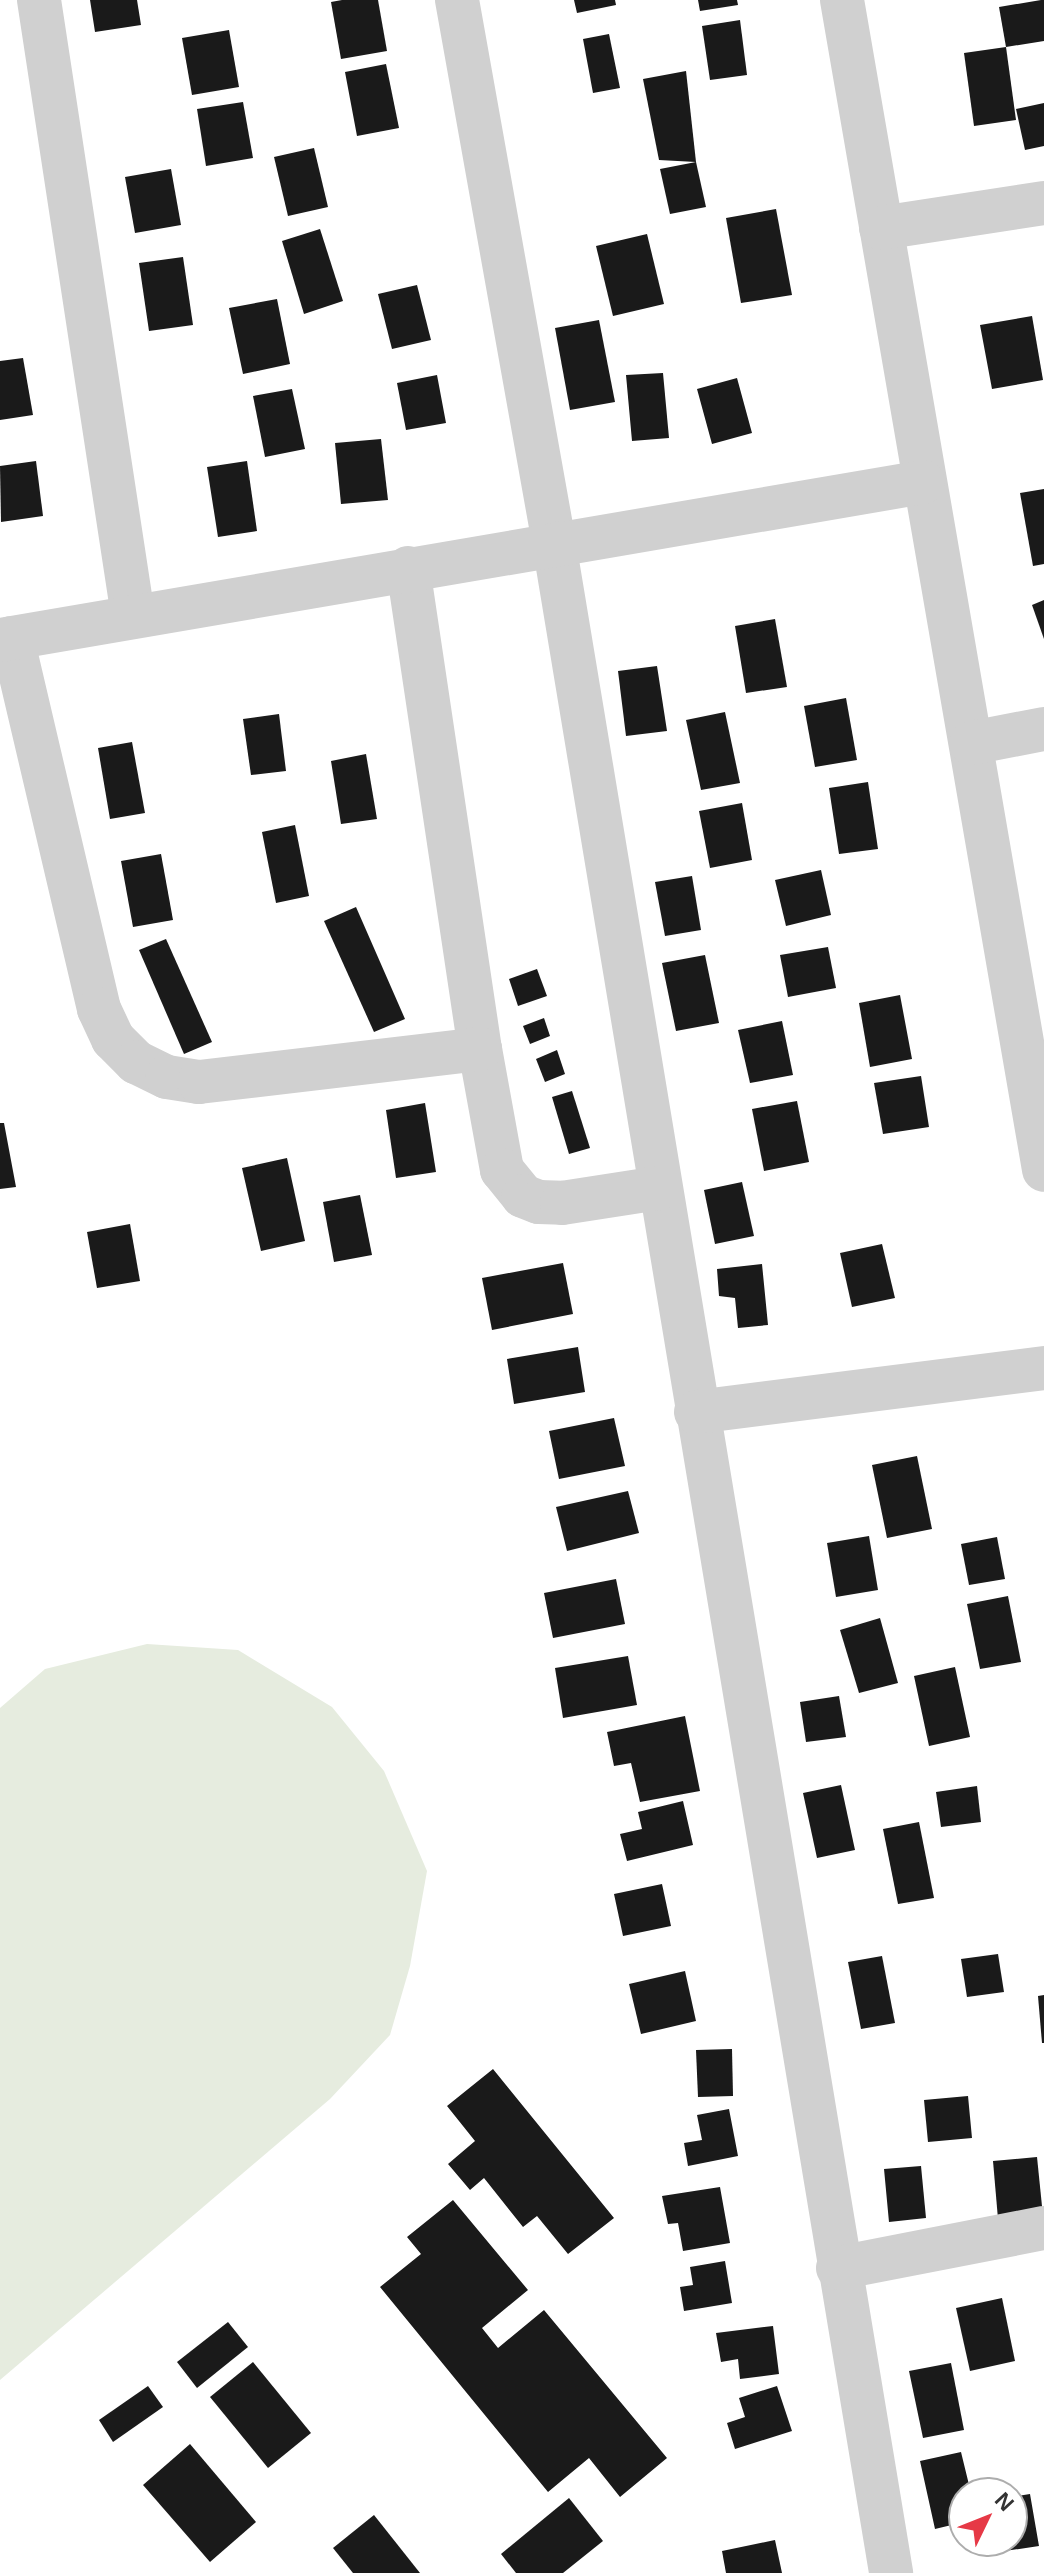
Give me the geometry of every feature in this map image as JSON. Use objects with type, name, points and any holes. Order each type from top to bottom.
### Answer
[{"type":"street","points":[[39,0],[133,616]]},
{"type":"street","points":[[457,0],[554,543],[891,2573]]},
{"type":"street","points":[[842,0],[1044,1170]]},
{"type":"street","points":[[881,228],[1044,203]]},
{"type":"street","points":[[480,1049],[199,1082],[167,1077],[136,1062],[113,1039],[99,1009],[6,639],[923,482]]},
{"type":"street","points":[[408,568],[480,1049],[502,1170],[523,1196],[539,1202],[562,1203],[659,1188]]},
{"type":"street","points":[[971,743],[1044,729]]},
{"type":"street","points":[[696,1412],[1044,1368]]},
{"type":"street","points":[[838,2268],[1044,2228]]},
{"type":"shaded area","points":[[147,1644],[238,1650],[332,1707],[384,1771],[427,1871],[410,1966],[390,2035],[330,2099],[0,2380],[0,1708],[45,1669]]},
{"type":"building","points":[[90,0],[137,0],[141,25],[95,32]]},
{"type":"building","points":[[378,0],[387,51],[341,59],[331,2]]},
{"type":"building","points":[[574,0],[615,0],[616,5],[577,13]]},
{"type":"building","points":[[698,0],[737,0],[738,5],[700,11]]},
{"type":"building","points":[[1044,0],[1044,41],[1006,47],[999,7]]},
{"type":"building","points":[[740,20],[747,75],[710,80],[702,26]]},
{"type":"building","points":[[229,30],[239,87],[192,95],[182,38]]},
{"type":"building","points":[[609,34],[620,88],[593,93],[583,39]]},
{"type":"building","points":[[1006,47],[1016,120],[974,126],[964,53]]},
{"type":"building","points":[[386,64],[399,128],[357,136],[345,72]]},
{"type":"building","points":[[686,71],[696,162],[659,160],[643,79]]},
{"type":"building","points":[[243,102],[253,158],[206,166],[197,109]]},
{"type":"building","points":[[1044,103],[1044,146],[1025,150],[1016,109]]},
{"type":"building","points":[[314,148],[328,207],[288,216],[274,157]]},
{"type":"building","points":[[696,162],[706,207],[670,214],[660,169]]},
{"type":"building","points":[[171,169],[181,225],[135,233],[125,177]]},
{"type":"building","points":[[776,209],[792,295],[741,303],[726,218]]},
{"type":"building","points":[[320,229],[343,301],[304,314],[282,241]]},
{"type":"building","points":[[647,234],[664,304],[613,316],[596,246]]},
{"type":"building","points":[[183,257],[193,325],[149,331],[139,263]]},
{"type":"building","points":[[417,285],[431,340],[392,349],[378,294]]},
{"type":"building","points":[[277,299],[290,364],[243,374],[229,308]]},
{"type":"building","points":[[1032,316],[1043,380],[992,389],[980,325]]},
{"type":"building","points":[[599,320],[615,402],[570,410],[555,328]]},
{"type":"building","points":[[23,358],[33,415],[0,420],[0,361]]},
{"type":"building","points":[[663,373],[669,438],[632,441],[626,375]]},
{"type":"building","points":[[437,375],[446,423],[406,430],[397,383]]},
{"type":"building","points":[[737,378],[752,433],[712,444],[697,389]]},
{"type":"building","points":[[292,389],[305,449],[265,457],[253,396]]},
{"type":"building","points":[[381,439],[388,500],[341,504],[335,443]]},
{"type":"building","points":[[36,461],[43,516],[1,522],[0,466]]},
{"type":"building","points":[[247,461],[257,531],[218,537],[207,467]]},
{"type":"building","points":[[1044,489],[1044,564],[1033,566],[1020,493]]},
{"type":"building","points":[[1044,600],[1044,639],[1032,605]]},
{"type":"building","points":[[775,619],[787,687],[746,693],[735,626]]},
{"type":"building","points":[[657,666],[667,731],[626,736],[618,671]]},
{"type":"building","points":[[846,698],[857,760],[815,767],[804,706]]},
{"type":"building","points":[[725,712],[740,783],[701,790],[686,720]]},
{"type":"building","points":[[279,714],[286,771],[251,775],[243,719]]},
{"type":"building","points":[[132,742],[145,813],[110,819],[98,748]]},
{"type":"building","points":[[366,754],[377,819],[341,824],[331,761]]},
{"type":"building","points":[[868,782],[878,849],[839,854],[829,788]]},
{"type":"building","points":[[742,803],[752,860],[710,868],[699,811]]},
{"type":"building","points":[[295,825],[309,896],[276,903],[262,832]]},
{"type":"building","points":[[161,854],[173,920],[133,927],[121,861]]},
{"type":"building","points":[[821,870],[831,915],[786,926],[775,880]]},
{"type":"building","points":[[692,876],[701,930],[665,936],[655,882]]},
{"type":"building","points":[[356,907],[405,1019],[374,1032],[324,921]]},
{"type":"building","points":[[166,939],[212,1042],[184,1054],[139,950]]},
{"type":"building","points":[[828,947],[836,988],[788,997],[780,955]]},
{"type":"building","points":[[705,955],[719,1023],[676,1031],[662,963]]},
{"type":"building","points":[[537,969],[547,996],[518,1006],[509,979]]},
{"type":"building","points":[[900,995],[912,1059],[870,1067],[859,1003]]},
{"type":"building","points":[[544,1018],[550,1036],[530,1044],[523,1026]]},
{"type":"building","points":[[782,1021],[793,1075],[750,1083],[738,1030]]},
{"type":"building","points":[[557,1050],[565,1074],[545,1082],[536,1059]]},
{"type":"building","points":[[921,1076],[929,1127],[883,1134],[874,1083]]},
{"type":"building","points":[[572,1091],[590,1148],[569,1154],[552,1097]]},
{"type":"building","points":[[797,1101],[809,1162],[764,1171],[752,1109]]},
{"type":"building","points":[[425,1103],[436,1172],[396,1178],[386,1110]]},
{"type":"building","points":[[0,1123],[4,1123],[16,1187],[0,1189]]},
{"type":"building","points":[[287,1158],[305,1241],[261,1251],[242,1168]]},
{"type":"building","points":[[742,1182],[754,1236],[715,1244],[704,1190]]},
{"type":"building","points":[[360,1195],[372,1255],[334,1262],[323,1202]]},
{"type":"building","points":[[130,1224],[140,1281],[97,1288],[87,1232]]},
{"type":"building","points":[[882,1244],[895,1298],[852,1307],[840,1253]]},
{"type":"building","points":[[563,1263],[573,1314],[492,1330],[482,1278]]},
{"type":"building","points":[[762,1264],[768,1325],[738,1328],[735,1298],[719,1296],[717,1269]]},
{"type":"building","points":[[578,1347],[585,1392],[514,1404],[507,1359]]},
{"type":"building","points":[[614,1418],[625,1466],[559,1479],[549,1431]]},
{"type":"building","points":[[917,1456],[932,1529],[887,1538],[872,1465]]},
{"type":"building","points":[[628,1491],[639,1533],[567,1551],[556,1507]]},
{"type":"building","points":[[869,1536],[878,1590],[836,1597],[827,1543]]},
{"type":"building","points":[[997,1537],[1005,1579],[969,1585],[961,1544]]},
{"type":"building","points":[[616,1579],[625,1624],[553,1638],[544,1593]]},
{"type":"building","points":[[1008,1596],[1021,1662],[980,1669],[967,1604]]},
{"type":"building","points":[[880,1618],[898,1683],[859,1693],[840,1630]]},
{"type":"building","points":[[628,1656],[637,1705],[563,1718],[555,1668]]},
{"type":"building","points":[[955,1667],[970,1737],[929,1746],[914,1676]]},
{"type":"building","points":[[839,1696],[846,1737],[806,1742],[800,1702]]},
{"type":"building","points":[[685,1716],[700,1791],[640,1802],[631,1763],[614,1766],[607,1732]]},
{"type":"building","points":[[841,1785],[855,1850],[817,1858],[803,1793]]},
{"type":"building","points":[[977,1786],[981,1822],[941,1827],[936,1792]]},
{"type":"building","points":[[683,1801],[693,1845],[627,1861],[620,1834],[642,1829],[638,1812]]},
{"type":"building","points":[[919,1822],[934,1898],[898,1904],[883,1829]]},
{"type":"building","points":[[662,1884],[671,1926],[623,1936],[614,1894]]},
{"type":"building","points":[[998,1954],[1004,1992],[967,1997],[961,1959]]},
{"type":"building","points":[[882,1956],[895,2023],[861,2029],[848,1962]]},
{"type":"building","points":[[685,1971],[696,2021],[641,2034],[629,1984]]},
{"type":"building","points":[[1044,1995],[1044,2043],[1042,2043],[1038,1996]]},
{"type":"building","points":[[732,2049],[733,2096],[698,2097],[696,2050]]},
{"type":"building","points":[[493,2069],[614,2218],[568,2254],[537,2216],[523,2227],[484,2178],[470,2190],[448,2164],[475,2141],[447,2106]]},
{"type":"building","points":[[968,2096],[972,2138],[928,2142],[924,2100]]},
{"type":"building","points":[[729,2109],[738,2156],[688,2166],[684,2143],[702,2140],[697,2115]]},
{"type":"building","points":[[1037,2157],[1043,2216],[998,2219],[993,2161]]},
{"type":"building","points":[[921,2166],[926,2218],[889,2222],[884,2169]]},
{"type":"building","points":[[720,2187],[730,2243],[683,2251],[678,2223],[668,2224],[662,2196]]},
{"type":"building","points":[[453,2200],[528,2290],[482,2328],[498,2348],[544,2310],[667,2458],[620,2497],[589,2458],[548,2492],[380,2287],[421,2254],[407,2237]]},
{"type":"building","points":[[725,2261],[732,2303],[684,2311],[680,2287],[693,2285],[690,2267]]},
{"type":"building","points":[[1002,2298],[1015,2361],[970,2371],[956,2308]]},
{"type":"building","points":[[228,2322],[248,2347],[197,2388],[177,2362]]},
{"type":"building","points":[[773,2326],[779,2374],[740,2379],[738,2359],[721,2362],[716,2333]]},
{"type":"building","points":[[253,2362],[311,2433],[268,2468],[210,2397]]},
{"type":"building","points":[[951,2363],[964,2430],[923,2438],[909,2371]]},
{"type":"building","points":[[148,2386],[163,2407],[113,2442],[99,2420]]},
{"type":"building","points":[[777,2386],[792,2431],[735,2449],[727,2423],[745,2417],[739,2398]]},
{"type":"building","points":[[190,2444],[256,2522],[210,2562],[143,2485]]},
{"type":"building","points":[[961,2452],[967,2477],[948,2477],[948,2526],[935,2529],[920,2461]]},
{"type":"building","points":[[1028,2494],[1039,2546],[1028,2548]]},
{"type":"building","points":[[569,2498],[603,2541],[563,2573],[516,2573],[501,2554]]},
{"type":"building","points":[[374,2515],[420,2573],[353,2573],[333,2548]]},
{"type":"building","points":[[775,2540],[782,2573],[726,2573],[722,2551]]}]
